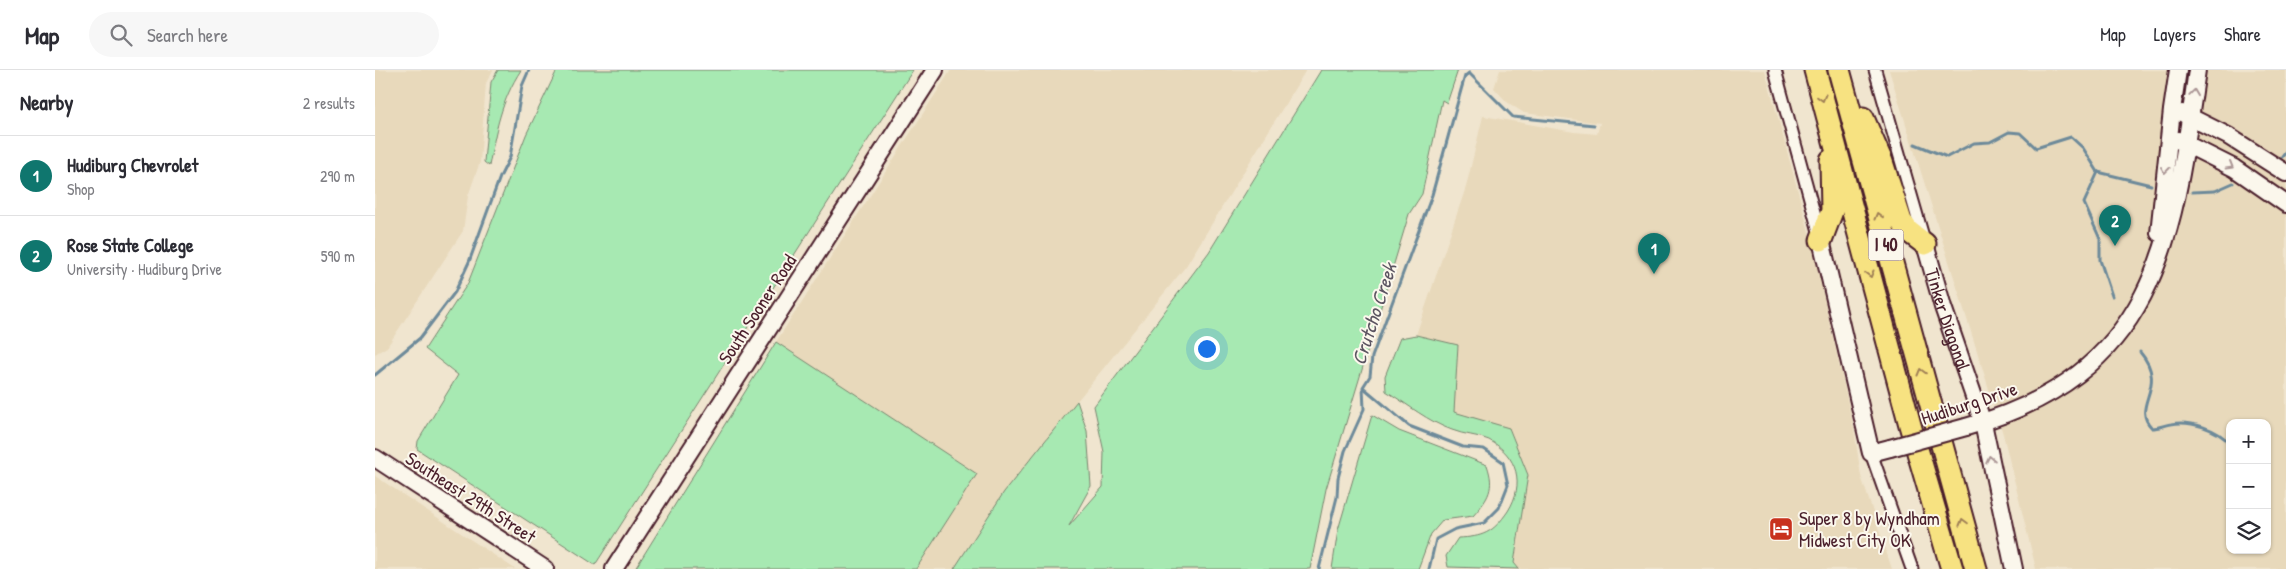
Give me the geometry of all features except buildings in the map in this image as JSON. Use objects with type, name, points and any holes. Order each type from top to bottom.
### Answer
[{"type":"highway","name":"I 40","points":[[1815,70],[1910,425],[1952,569]]},
{"type":"highway","points":[[1840,70],[1882,162],[1901,221],[1908,231],[1925,244]]},
{"type":"highway","name":"Tinker Diagonal","points":[[1840,70],[1977,569]]},
{"type":"highway","points":[[1821,240],[1832,211],[1830,125]]},
{"type":"street","name":"South Sooner Road","points":[[614,569],[935,70]]},
{"type":"street","points":[[1775,70],[1821,240],[1871,453],[1913,569]]},
{"type":"street","name":"Tinker Diagonal","points":[[1875,70],[1943,308],[1983,423],[2014,569]]},
{"type":"street","name":"Hudiburg Drive","points":[[2158,258],[2169,136],[2178,70]]},
{"type":"street","name":"Hudiburg Drive","points":[[1871,453],[1983,423],[2026,406],[2072,380],[2105,351],[2128,323],[2139,304],[2158,258],[2175,204],[2187,144],[2197,70]]},
{"type":"street","points":[[2172,110],[2191,116],[2250,149],[2286,173]]},
{"type":"street","points":[[2169,136],[2234,168],[2286,204]]},
{"type":"street","points":[[1976,401],[1995,408],[2026,406]]},
{"type":"street","name":"Southeast 29th Street","points":[[375,458],[545,569]]},
{"type":"shaded area","points":[[375,70],[493,70],[486,83],[480,162],[468,196],[463,231],[387,347],[375,354]]},
{"type":"shaded area","points":[[951,70],[1306,70],[1186,266],[1077,401],[1087,431],[1091,486],[1029,569],[635,569],[776,342]]},
{"type":"shaded area","points":[[1500,70],[1765,70],[1808,228],[1854,429],[1861,476],[1892,569],[1519,569],[1514,563],[1528,475],[1509,429],[1453,412],[1458,346],[1416,335],[1466,187],[1483,116],[1574,132],[1597,134],[1600,123],[1524,113],[1507,102],[1494,88]]},
{"type":"shaded area","points":[[1889,70],[2286,70],[2286,569],[2036,569],[2003,434]]},
{"type":"shaded area","points":[[375,476],[515,569],[375,569]]},
{"type":"green space","points":[[498,70],[521,70],[504,105],[489,166],[484,162],[491,82]]},
{"type":"green space","points":[[557,70],[913,70],[595,565],[417,449],[418,441],[458,375],[425,349],[468,283],[526,135]]},
{"type":"green space","points":[[1321,70],[1458,70],[1447,103],[1442,100],[1422,194],[1409,214],[1326,489],[1310,569],[954,569],[1004,492],[1077,401],[1087,431],[1091,486],[1069,526],[1103,487],[1104,452],[1094,406],[1209,252]]},
{"type":"green space","points":[[1416,335],[1458,345],[1454,412],[1509,428],[1528,475],[1514,563],[1519,569],[1448,567],[1446,556],[1458,538],[1481,535],[1487,532],[1508,511],[1516,491],[1516,471],[1507,454],[1489,440],[1443,427],[1386,391],[1385,376],[1400,338]]},
{"type":"green space","points":[[776,342],[977,474],[916,569],[635,569]]},
{"type":"green space","points":[[1372,415],[1399,431],[1487,465],[1490,486],[1487,498],[1473,516],[1443,520],[1431,534],[1418,569],[1332,569],[1338,530]]},
{"type":"waterway","points":[[375,375],[420,338],[455,292],[469,262],[500,177],[510,157],[522,86],[529,70]]},
{"type":"waterway","points":[[1469,73],[1513,117],[1594,125]]},
{"type":"waterway","name":"Crutcho Creek","points":[[1319,569],[1337,497],[1338,478],[1345,451],[1364,409],[1363,387],[1370,376],[1372,357],[1432,195],[1465,76],[1469,73]]},
{"type":"waterway","points":[[1915,144],[1947,157],[1974,143],[1990,142],[2009,132],[2020,133],[2036,148],[2071,137],[2083,148],[2098,172],[2084,203],[2100,239],[2100,260],[2112,296]]},
{"type":"waterway","points":[[2282,157],[2286,152]]},
{"type":"waterway","points":[[2098,172],[2151,185]]},
{"type":"waterway","points":[[2192,192],[2215,191],[2233,183]]},
{"type":"waterway","points":[[2140,352],[2148,364],[2151,375],[2151,385],[2145,411],[2146,420],[2152,428],[2168,424],[2187,423],[2211,430],[2226,440]]},
{"type":"waterway","points":[[1364,388],[1409,426],[1463,447],[1484,449],[1503,462],[1508,485],[1499,508],[1484,523],[1455,529],[1436,539],[1429,569]]},
{"type":"place","name":"Rose State College","points":[[2115,246]]},
{"type":"place","name":"Hudiburg Chevrolet","points":[[1654,274]]},
{"type":"place","name":"Super 8 by Wyndham Midwest City OK","points":[[1781,529]]}]
